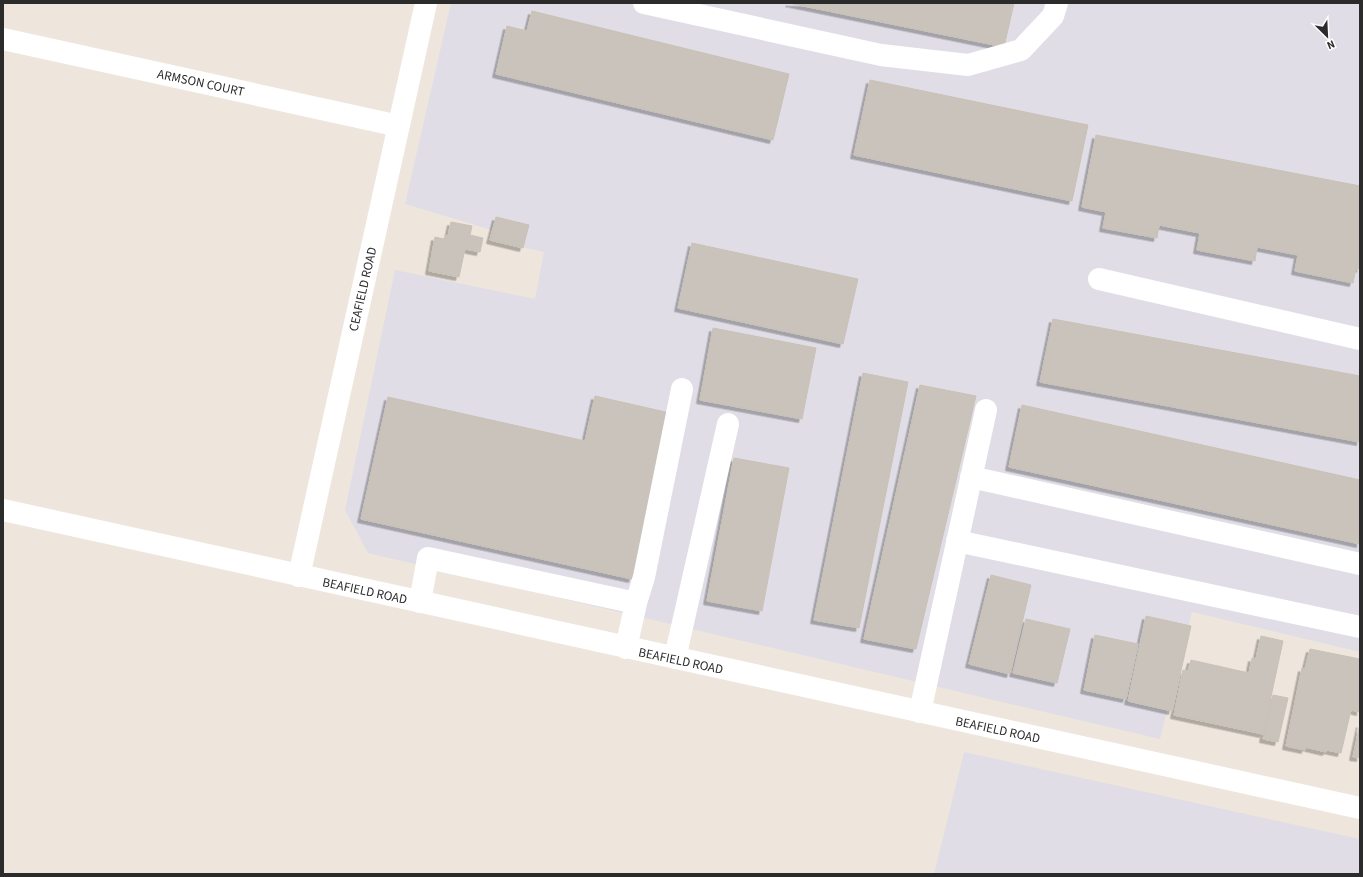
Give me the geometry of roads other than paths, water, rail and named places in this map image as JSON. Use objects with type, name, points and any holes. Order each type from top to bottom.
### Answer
[{"type":"street","name":"CEAFIELD ROAD","points":[[299,576],[426,3]]},
{"type":"street","points":[[644,3],[881,55],[968,65],[1021,50],[1054,16],[1057,3]]},
{"type":"street","name":"ARMSON COURT","points":[[3,39],[399,126]]},
{"type":"street","points":[[1099,279],[1360,338]]},
{"type":"street","points":[[626,648],[636,603],[644,577],[682,389]]},
{"type":"street","points":[[920,712],[986,410]]},
{"type":"street","points":[[675,658],[728,424]]},
{"type":"street","points":[[971,477],[1360,564]]},
{"type":"street","name":"BEAFIELD ROAD","points":[[3,510],[1360,808]]},
{"type":"street","points":[[957,541],[1360,627]]},
{"type":"street","points":[[420,602],[428,558],[636,603]]}]
